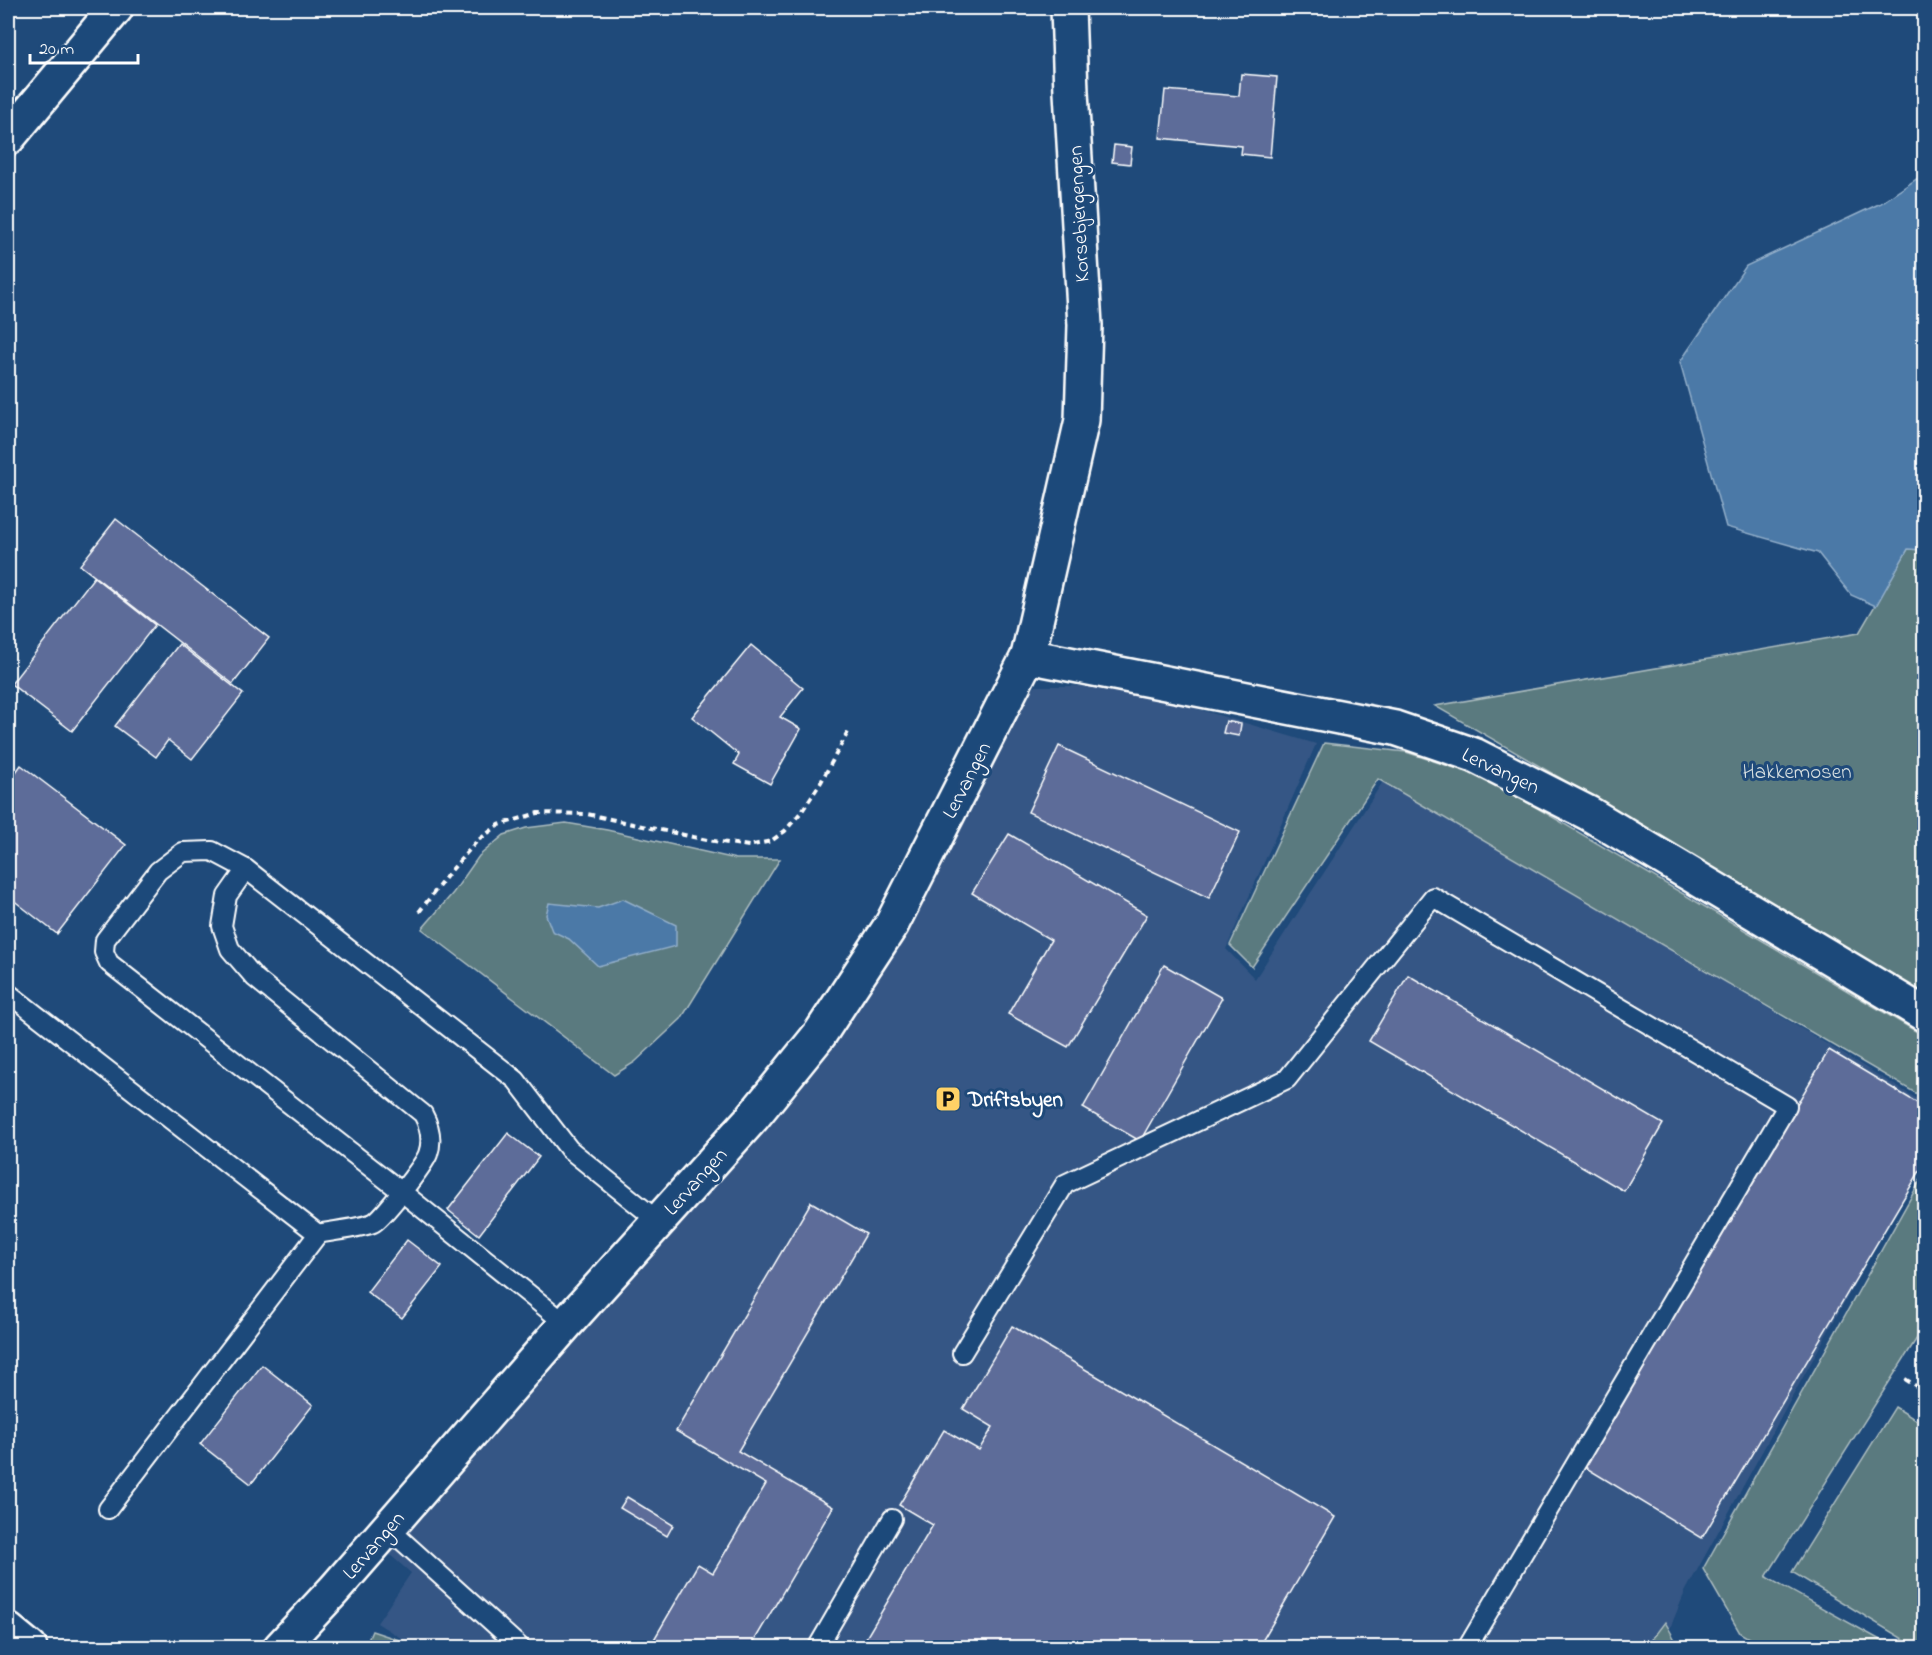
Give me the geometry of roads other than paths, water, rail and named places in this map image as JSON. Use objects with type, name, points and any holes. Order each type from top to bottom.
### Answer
[{"type":"street","points":[[8,138],[116,8]]},
{"type":"street","name":"Korsebjergengen","points":[[1068,8],[1085,325],[1082,420]]},
{"type":"street","name":"Lervangen","points":[[280,1647],[388,1528],[658,1221],[753,1118],[820,1034],[879,944],[892,924],[959,796],[1028,656],[1082,420]]},
{"type":"street","name":"Lervangen","points":[[1028,656],[1395,728],[1474,754],[1588,813],[1924,1014]]},
{"type":"street","points":[[8,1630],[30,1647]]},
{"type":"lane","points":[[566,1324],[402,1192],[109,963],[104,952],[105,940],[158,871],[183,852],[212,851],[246,869],[516,1080],[569,1149],[658,1221]]},
{"type":"lane","points":[[108,1509],[318,1234],[375,1223],[402,1192],[428,1155],[431,1140],[429,1126],[423,1114],[255,978],[230,950],[222,926],[227,896],[246,869]]},
{"type":"lane","points":[[962,1353],[1065,1184],[1287,1079],[1433,897],[1787,1106],[1467,1647]]},
{"type":"lane","points":[[8,993],[318,1234]]},
{"type":"lane","points":[[817,1647],[892,1520]]},
{"type":"lane","points":[[388,1528],[521,1647]]},
{"type":"place","name":"Driftsbyen","points":[[948,1099]]},
{"type":"park label","name":"Hakkemosen","points":[[1797,771]]}]
